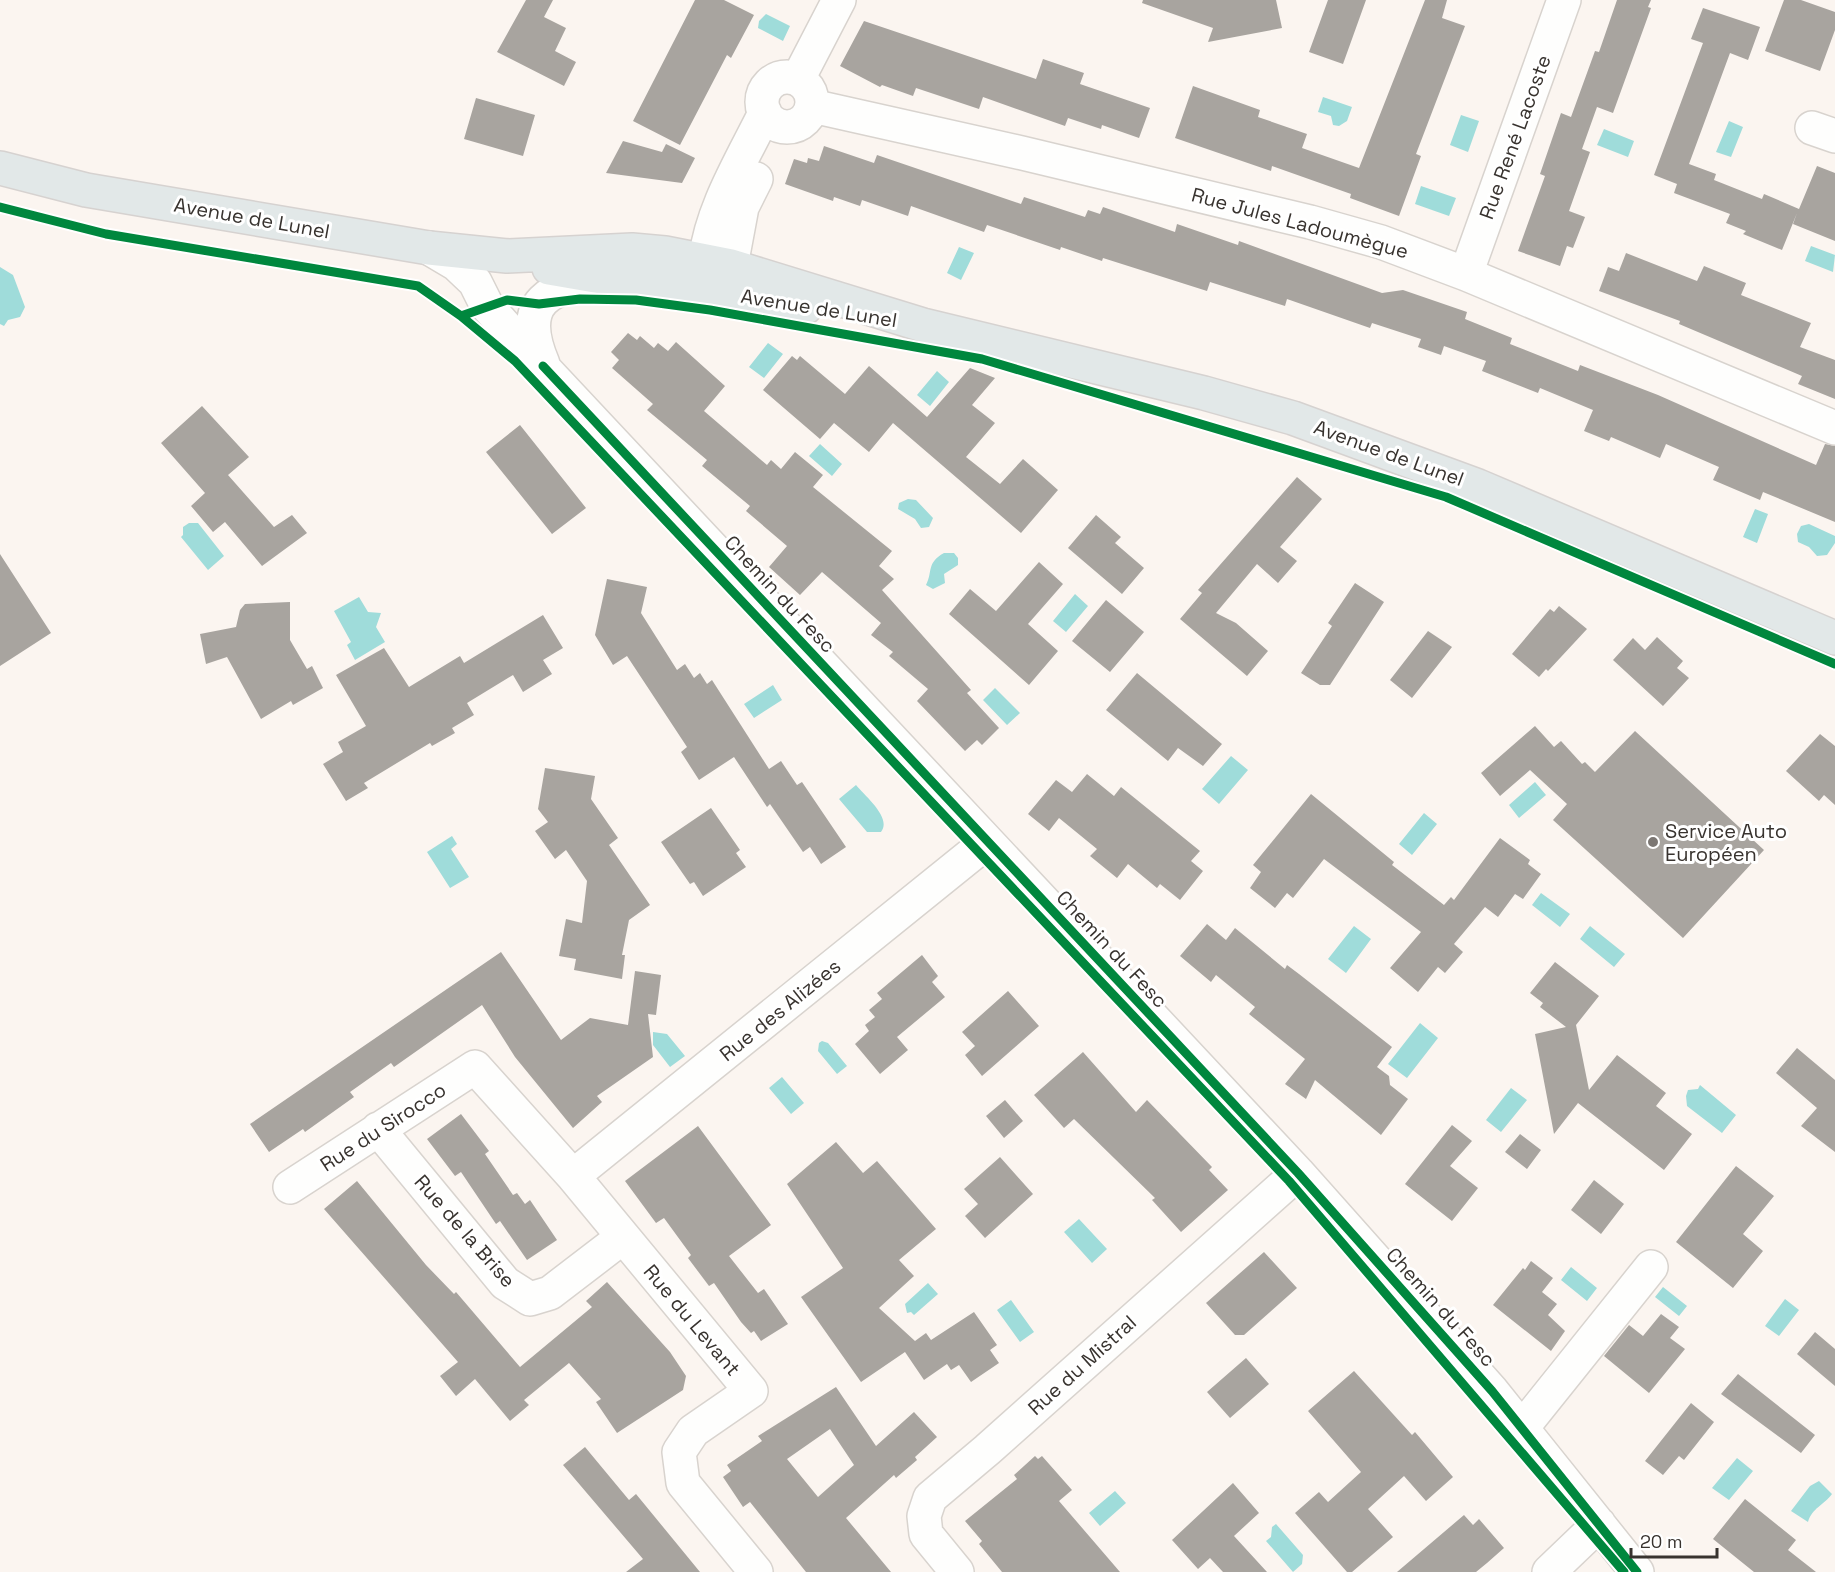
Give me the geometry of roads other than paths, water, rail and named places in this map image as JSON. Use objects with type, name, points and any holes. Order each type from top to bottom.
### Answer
[{"type":"main road","name":"Avenue de Lunel","points":[[0,168],[86,190],[429,248],[507,256],[632,250],[665,253],[717,273],[923,326],[1204,393],[1304,422],[1478,486],[1835,638]]},
{"type":"main road","name":"Avenue de Lunel","points":[[507,256],[543,267],[606,278],[717,273]]},
{"type":"street","points":[[805,92],[789,77],[770,83],[762,100],[774,120],[796,125],[804,120],[805,92],[839,0]]},
{"type":"street","name":"Rue René Lacoste","points":[[1466,274],[1564,0]]},
{"type":"street","name":"Rue Jules Ladoumègue","points":[[805,92],[1381,242],[1466,274],[1835,428]]},
{"type":"street","points":[[717,273],[774,120]]},
{"type":"street","name":"Chemin du Fesc","points":[[429,248],[456,264],[475,282],[487,306],[1298,1173],[1492,1391],[1637,1572]]},
{"type":"street","name":"Chemin du Fesc","points":[[543,366],[533,338],[532,319],[539,304],[552,292],[572,283],[606,278]]},
{"type":"street","name":"Rue des Alizées","points":[[573,1176],[987,843]]},
{"type":"street","name":"Rue du Levant","points":[[475,1067],[573,1176],[751,1390],[693,1431],[679,1452],[683,1483],[756,1572]]},
{"type":"street","name":"Rue du Sirocco","points":[[290,1187],[475,1067]]},
{"type":"street","name":"Rue de la Brise","points":[[378,1129],[505,1283],[530,1299],[550,1293],[623,1237]]},
{"type":"street","name":"Rue du Mistral","points":[[957,1572],[926,1534],[924,1516],[930,1498],[1298,1173]]},
{"type":"street","points":[[1522,1428],[1651,1267]]},
{"type":"street","points":[[1549,1572],[1599,1524]]},
{"type":"water","points":[[766,14],[790,26],[783,41],[758,28],[759,21]]},
{"type":"water","points":[[1323,97],[1352,107],[1347,121],[1339,126],[1333,125],[1331,116],[1318,112]]},
{"type":"water","points":[[1461,115],[1479,121],[1468,152],[1450,145]]},
{"type":"water","points":[[1729,121],[1743,127],[1731,157],[1716,152]]},
{"type":"water","points":[[1604,129],[1634,141],[1628,157],[1597,145]]},
{"type":"water","points":[[1421,186],[1456,198],[1449,216],[1415,204]]},
{"type":"water","points":[[1811,246],[1835,255],[1833,272],[1805,261]]},
{"type":"water","points":[[959,247],[974,253],[961,280],[947,273]]},
{"type":"water","points":[[0,267],[13,275],[25,307],[20,317],[8,320],[4,326],[0,324]]},
{"type":"water","points":[[768,343],[783,354],[764,378],[749,367]]},
{"type":"water","points":[[937,371],[949,382],[930,406],[917,395]]},
{"type":"water","points":[[820,444],[842,464],[832,476],[809,456]]},
{"type":"water","points":[[908,499],[916,500],[933,518],[929,527],[921,528],[915,519],[898,509],[899,503]]},
{"type":"water","points":[[1755,509],[1768,514],[1757,543],[1743,537]]},
{"type":"water","points":[[189,523],[198,523],[224,556],[208,570],[181,537],[183,527]]},
{"type":"water","points":[[1809,524],[1835,536],[1835,543],[1827,555],[1817,556],[1809,547],[1798,542],[1797,534],[1801,526]]},
{"type":"water","points":[[944,553],[954,553],[958,558],[958,565],[944,574],[945,583],[933,589],[926,585],[932,564]]},
{"type":"water","points":[[1075,594],[1088,606],[1066,632],[1053,621]]},
{"type":"water","points":[[359,597],[368,612],[381,613],[376,627],[385,642],[355,660],[347,645],[351,642],[334,611]]},
{"type":"water","points":[[773,685],[782,700],[754,718],[744,704]]},
{"type":"water","points":[[995,688],[1020,713],[1007,725],[983,700]]},
{"type":"water","points":[[1231,756],[1248,770],[1219,804],[1202,789]]},
{"type":"water","points":[[1535,782],[1546,795],[1519,818],[1509,805]]},
{"type":"water","points":[[856,785],[881,814],[883,826],[881,832],[867,832],[839,799]]},
{"type":"water","points":[[1424,813],[1437,824],[1412,855],[1399,844]]},
{"type":"water","points":[[452,836],[457,844],[451,849],[469,877],[450,888],[427,852]]},
{"type":"water","points":[[1541,893],[1570,914],[1560,927],[1532,905]]},
{"type":"water","points":[[1354,926],[1371,939],[1346,973],[1328,959]]},
{"type":"water","points":[[1590,926],[1625,954],[1614,967],[1580,939]]},
{"type":"water","points":[[1420,1023],[1438,1038],[1407,1078],[1388,1064]]},
{"type":"water","points":[[653,1032],[667,1034],[685,1056],[670,1067],[653,1045]]},
{"type":"water","points":[[822,1041],[828,1043],[847,1066],[837,1074],[818,1051],[819,1043]]},
{"type":"water","points":[[782,1077],[804,1103],[791,1114],[769,1088]]},
{"type":"water","points":[[1700,1085],[1736,1115],[1722,1133],[1687,1106],[1688,1090],[1698,1089]]},
{"type":"water","points":[[1511,1088],[1527,1100],[1501,1132],[1486,1120]]},
{"type":"water","points":[[1079,1219],[1107,1249],[1092,1263],[1064,1232]]},
{"type":"water","points":[[1571,1267],[1597,1288],[1587,1301],[1561,1280]]},
{"type":"water","points":[[928,1283],[938,1294],[914,1315],[911,1312],[907,1313],[905,1304]]},
{"type":"water","points":[[1663,1287],[1687,1306],[1679,1316],[1655,1297]]},
{"type":"water","points":[[1785,1299],[1799,1310],[1779,1336],[1765,1326]]},
{"type":"water","points":[[1011,1300],[1034,1332],[1020,1342],[997,1310]]},
{"type":"water","points":[[1737,1458],[1753,1471],[1729,1500],[1712,1488]]},
{"type":"water","points":[[1819,1481],[1832,1494],[1812,1513],[1808,1522],[1791,1511],[1810,1486]]},
{"type":"water","points":[[1115,1491],[1126,1503],[1100,1526],[1089,1513]]},
{"type":"water","points":[[1276,1524],[1303,1555],[1302,1564],[1293,1572],[1266,1541],[1271,1537],[1272,1527]]},
{"type":"place","name":"Service Auto Européen","points":[[1653,842]]}]
